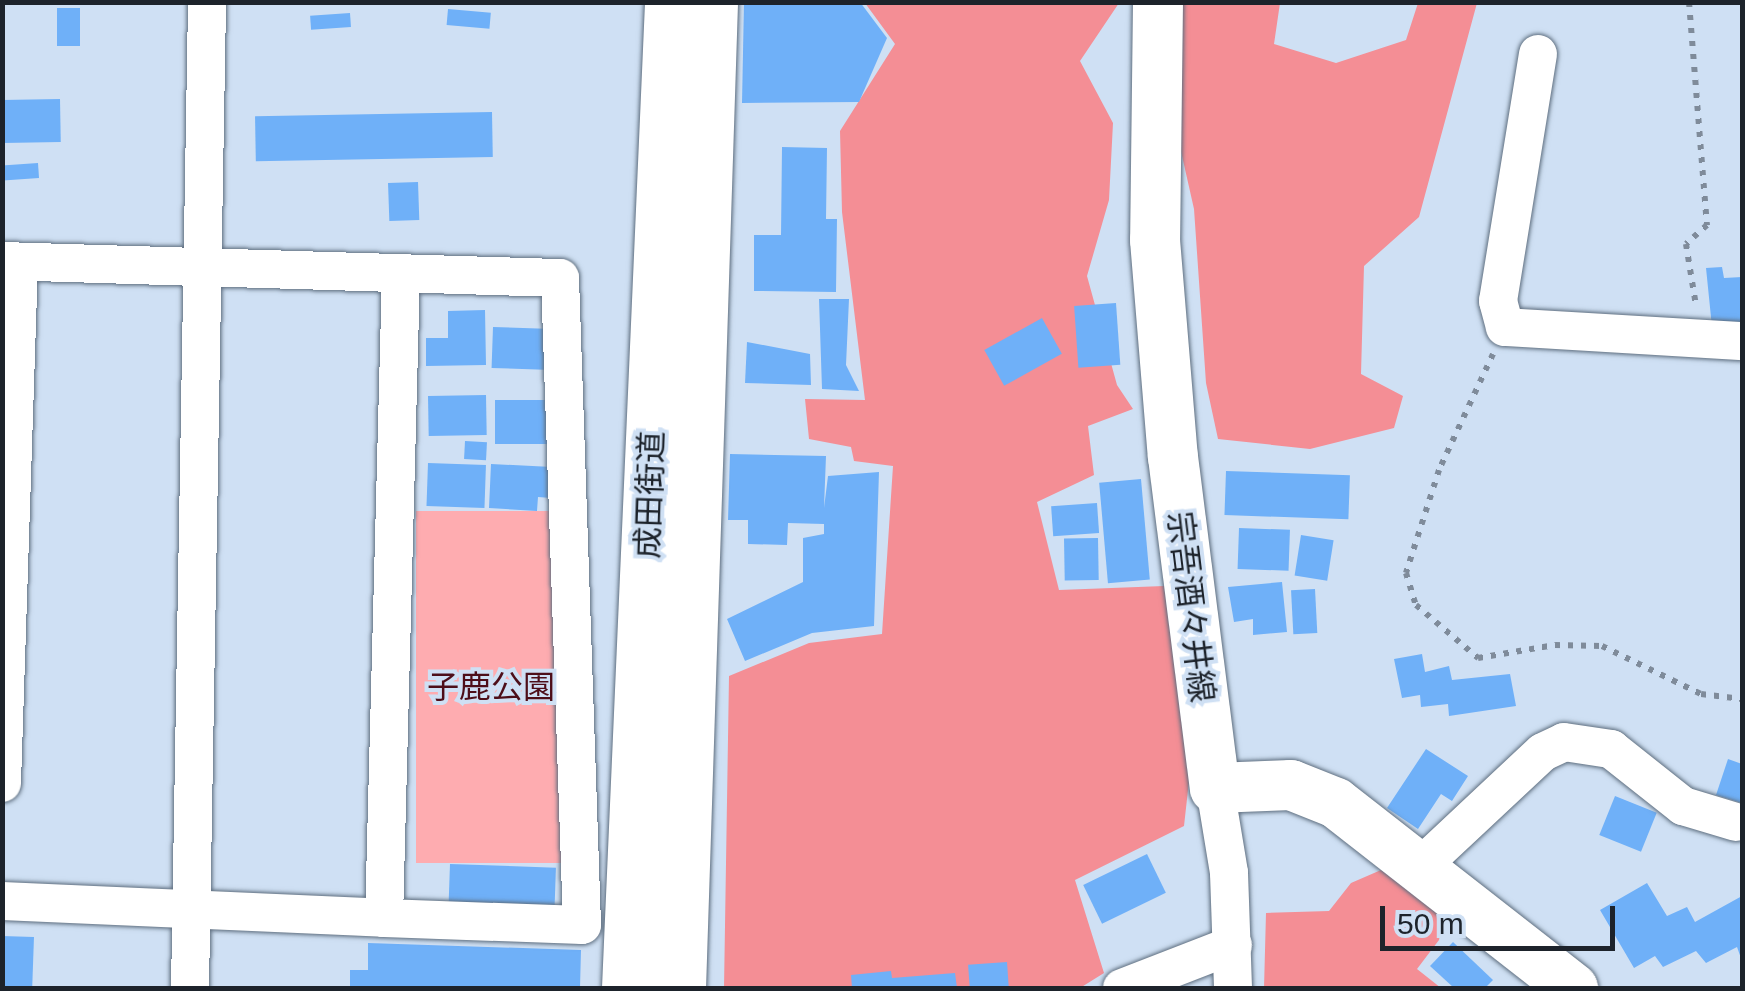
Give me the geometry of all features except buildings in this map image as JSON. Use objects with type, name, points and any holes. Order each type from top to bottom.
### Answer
[{"type":"highway","name":"成田街道","points":[[629,988],[672,2]]},
{"type":"highway","name":"成田街道","points":[[678,988],[710,2]]},
{"type":"main road","name":"宗吾酒々井線","points":[[1158,2],[1155,240],[1172,457],[1216,788]]},
{"type":"main road","points":[[1216,788],[1273,785],[1310,791],[1420,867],[1573,988]]},
{"type":"street","points":[[190,988],[207,267],[208,2]]},
{"type":"street","points":[[1538,54],[1498,301],[1505,326],[1701,335],[1742,341]]},
{"type":"street","points":[[2,784],[11,262],[560,278],[582,925],[2,901]]},
{"type":"street","points":[[384,918],[401,274]]},
{"type":"street","points":[[1420,867],[1542,752],[1564,742],[1611,750],[1683,806],[1736,822]]},
{"type":"street","points":[[1216,788],[1234,988]]},
{"type":"street","points":[[1122,988],[1233,944]]},
{"type":"path","points":[[1689,2],[1707,225],[1686,244],[1701,335]]},
{"type":"path","points":[[1505,326],[1422,522],[1406,573],[1416,605],[1478,658],[1555,645],[1602,646],[1700,694],[1742,698]]},
{"type":"green space","name":"子鹿公園","points":[[416,511],[565,511],[565,863],[416,863]]},
{"type":"shaded area","points":[[865,3],[1119,3],[1080,61],[1113,123],[1109,200],[1087,276],[1117,385],[1133,409],[1088,426],[1094,475],[1037,502],[1059,590],[1164,586],[1190,772],[1184,826],[1075,880],[1104,973],[1080,988],[724,988],[729,676],[809,643],[882,634],[893,466],[854,461],[851,447],[809,439],[805,399],[865,400],[842,212],[840,131],[895,44]]},
{"type":"shaded area","points":[[1183,3],[1280,3],[1274,44],[1336,63],[1406,40],[1418,3],[1477,3],[1419,217],[1364,266],[1361,374],[1403,396],[1394,428],[1310,449],[1218,439],[1206,383],[1194,209],[1171,107]]},
{"type":"shaded area","points":[[1381,870],[1444,914],[1439,940],[1417,969],[1441,988],[1264,988],[1266,913],[1329,911],[1351,883]]}]
